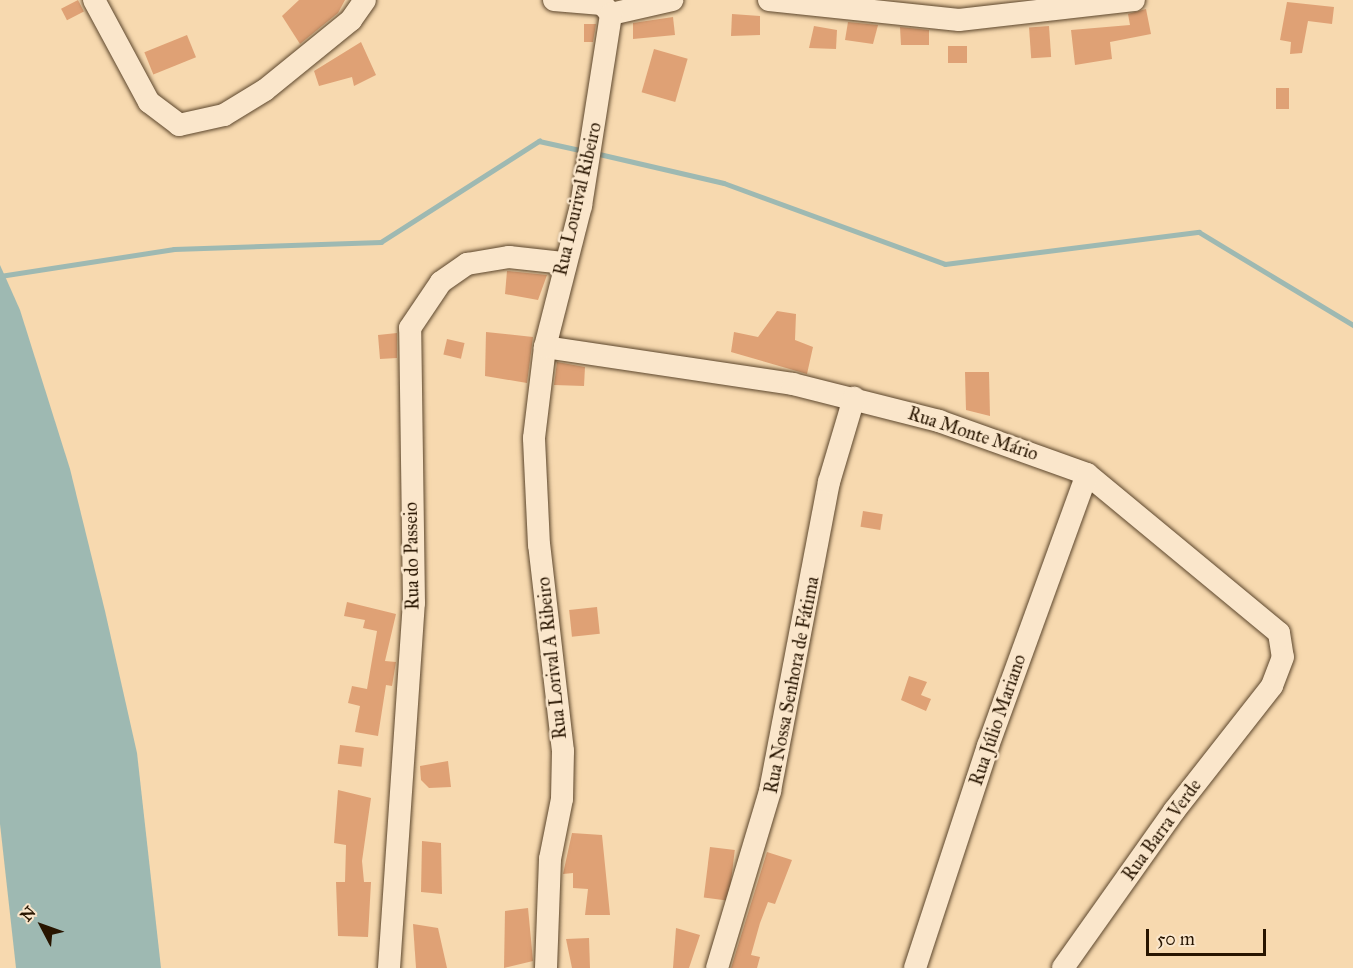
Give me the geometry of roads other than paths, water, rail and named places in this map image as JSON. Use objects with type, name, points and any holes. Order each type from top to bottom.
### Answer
[{"type":"street","points":[[94,0],[149,102],[179,125],[224,115],[265,90],[351,20],[365,0]]},
{"type":"street","points":[[554,0],[605,6],[672,0]]},
{"type":"street","points":[[769,0],[959,20],[1134,0]]},
{"type":"street","name":"Rua Lourival Ribeiro","points":[[545,347],[563,263],[580,206],[603,88],[605,6]]},
{"type":"street","name":"Rua do Passeio","points":[[389,968],[414,603],[410,328],[441,282],[467,264],[509,257],[563,263]]},
{"type":"street","name":"Rua Monte Mário","points":[[545,347],[726,371],[854,398],[939,421],[1088,474],[1279,633],[1281,668],[1265,695]]},
{"type":"street","name":"Rua Lorival A Ribeiro","points":[[545,347],[534,466],[563,770],[550,859],[546,968]]},
{"type":"street","name":"Rua Nossa Senhora de Fátima","points":[[717,968],[763,821],[830,482],[854,398]]},
{"type":"street","name":"Rua Júlio Mariano","points":[[915,968],[988,746],[1088,474]]},
{"type":"street","name":"Rua Barra Verde","points":[[1063,968],[1174,811],[1265,695]]},
{"type":"water","points":[[0,265],[20,310],[70,469],[105,611],[137,753],[161,968],[16,968],[0,824]]},
{"type":"waterway","points":[[0,276],[174,249],[381,242],[539,141],[584,151]]},
{"type":"waterway","points":[[595,153],[724,183],[945,264],[1199,232],[1353,325]]}]
